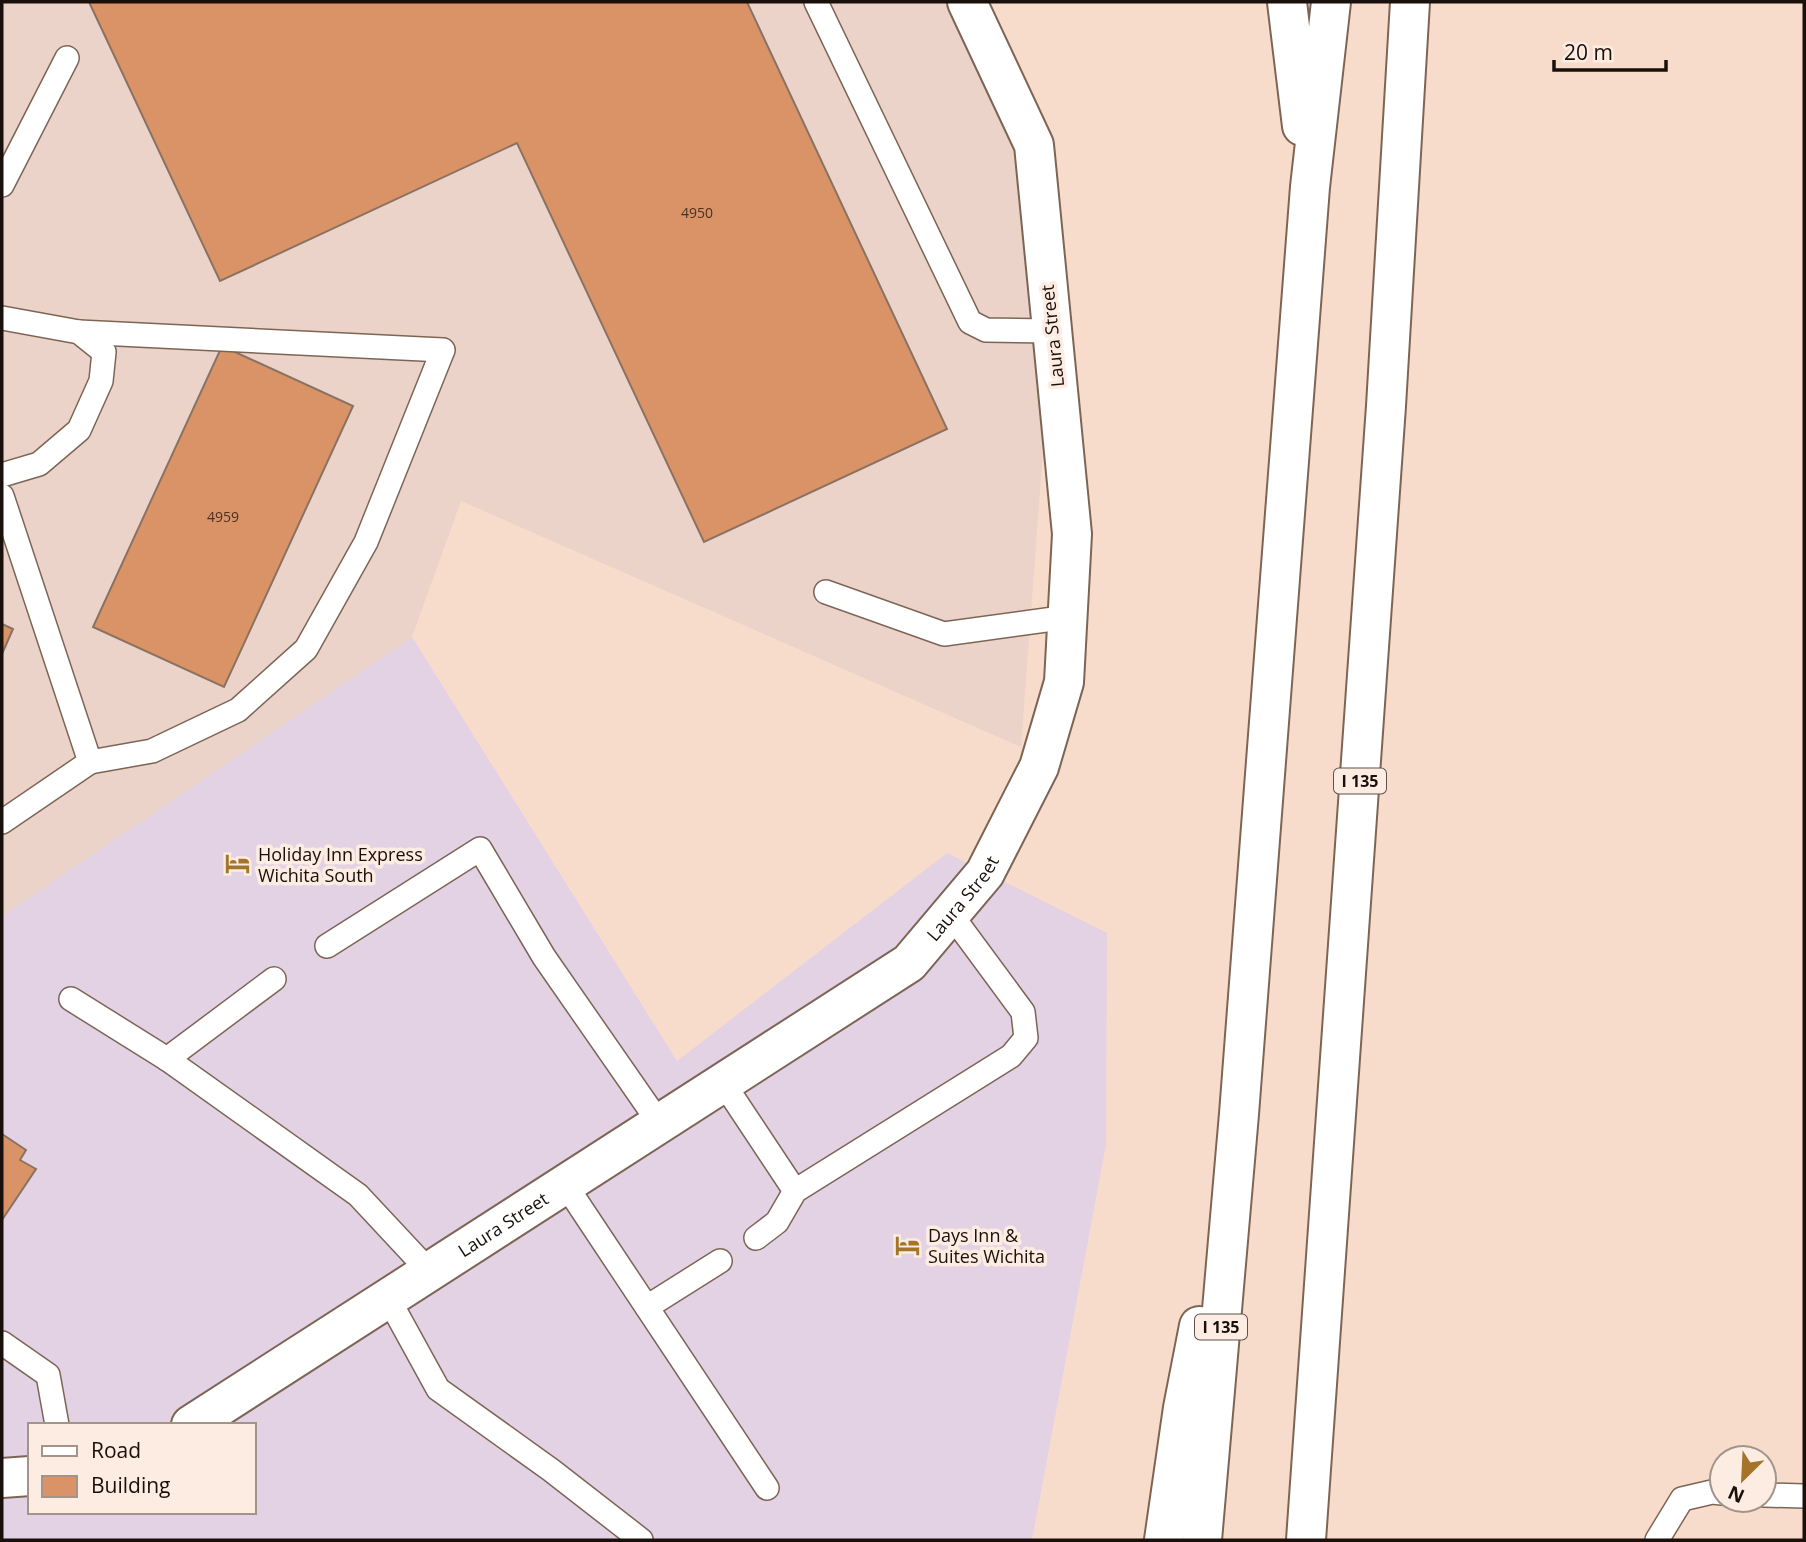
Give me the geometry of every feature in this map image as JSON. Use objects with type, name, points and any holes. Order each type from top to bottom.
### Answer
[{"type":"main road","name":"Laura Street","points":[[194,1423],[909,963],[985,873],[1040,767],[1064,682],[1072,534],[1034,145],[967,2]]},
{"type":"main road","points":[[1287,2],[1310,187]]},
{"type":"main road","points":[[1310,187],[1331,2]]},
{"type":"main road","name":"I 135","points":[[1306,1540],[1385,420],[1411,8]]},
{"type":"main road","name":"I 135","points":[[1202,1540],[1239,1114],[1310,187]]},
{"type":"main road","points":[[1164,1540],[1183,1408],[1239,1114]]},
{"type":"main road","points":[[2,1478],[28,1476]]},
{"type":"lane","points":[[816,2],[970,322],[986,330],[1052,331]]},
{"type":"lane","points":[[2,185],[67,58]]},
{"type":"lane","points":[[2,318],[79,332],[443,350],[366,542],[306,649],[238,710],[152,751],[90,762],[2,822]]},
{"type":"lane","points":[[2,475],[39,464],[79,430],[101,381],[104,352],[79,332]]},
{"type":"lane","points":[[2,499],[90,762]]},
{"type":"lane","points":[[826,592],[944,634],[1068,617]]},
{"type":"lane","points":[[327,946],[480,849],[544,957],[660,1124]]},
{"type":"lane","points":[[756,1238],[777,1222],[795,1191],[1012,1056],[1026,1038],[1023,1012],[950,914]]},
{"type":"lane","points":[[167,1059],[274,979]]},
{"type":"lane","points":[[71,999],[167,1059],[358,1195],[429,1271]]},
{"type":"lane","points":[[724,1084],[795,1191]]},
{"type":"lane","points":[[565,1184],[767,1488]]},
{"type":"lane","points":[[648,1307],[720,1261]]},
{"type":"lane","points":[[388,1297],[438,1389],[551,1470],[641,1540]]},
{"type":"lane","points":[[2,1343],[48,1375],[57,1423]]},
{"type":"lane","points":[[1657,1540],[1682,1499],[1708,1493]]},
{"type":"lane","points":[[1778,1495],[1804,1496]]},
{"type":"shaded area","points":[[2,2],[967,2],[1034,145],[1052,331],[1021,747],[461,501],[412,637],[2,916]]},
{"type":"shaded area","points":[[412,637],[677,1061],[947,853],[1107,933],[1106,1145],[1032,1540],[2,1540],[2,916]]},
{"type":"building","points":[[89,2],[747,2],[947,429],[704,542],[517,143],[220,281]]},
{"type":"building","points":[[222,346],[353,406],[224,687],[93,627]]},
{"type":"building","points":[[2,624],[13,629],[2,654]]},
{"type":"building","points":[[2,1134],[26,1150],[20,1160],[36,1169],[2,1220]]},
{"type":"place","name":"Holiday Inn Express Wichita South","points":[[238,864]]},
{"type":"place","name":"Days Inn & Suites Wichita","points":[[908,1245]]}]
